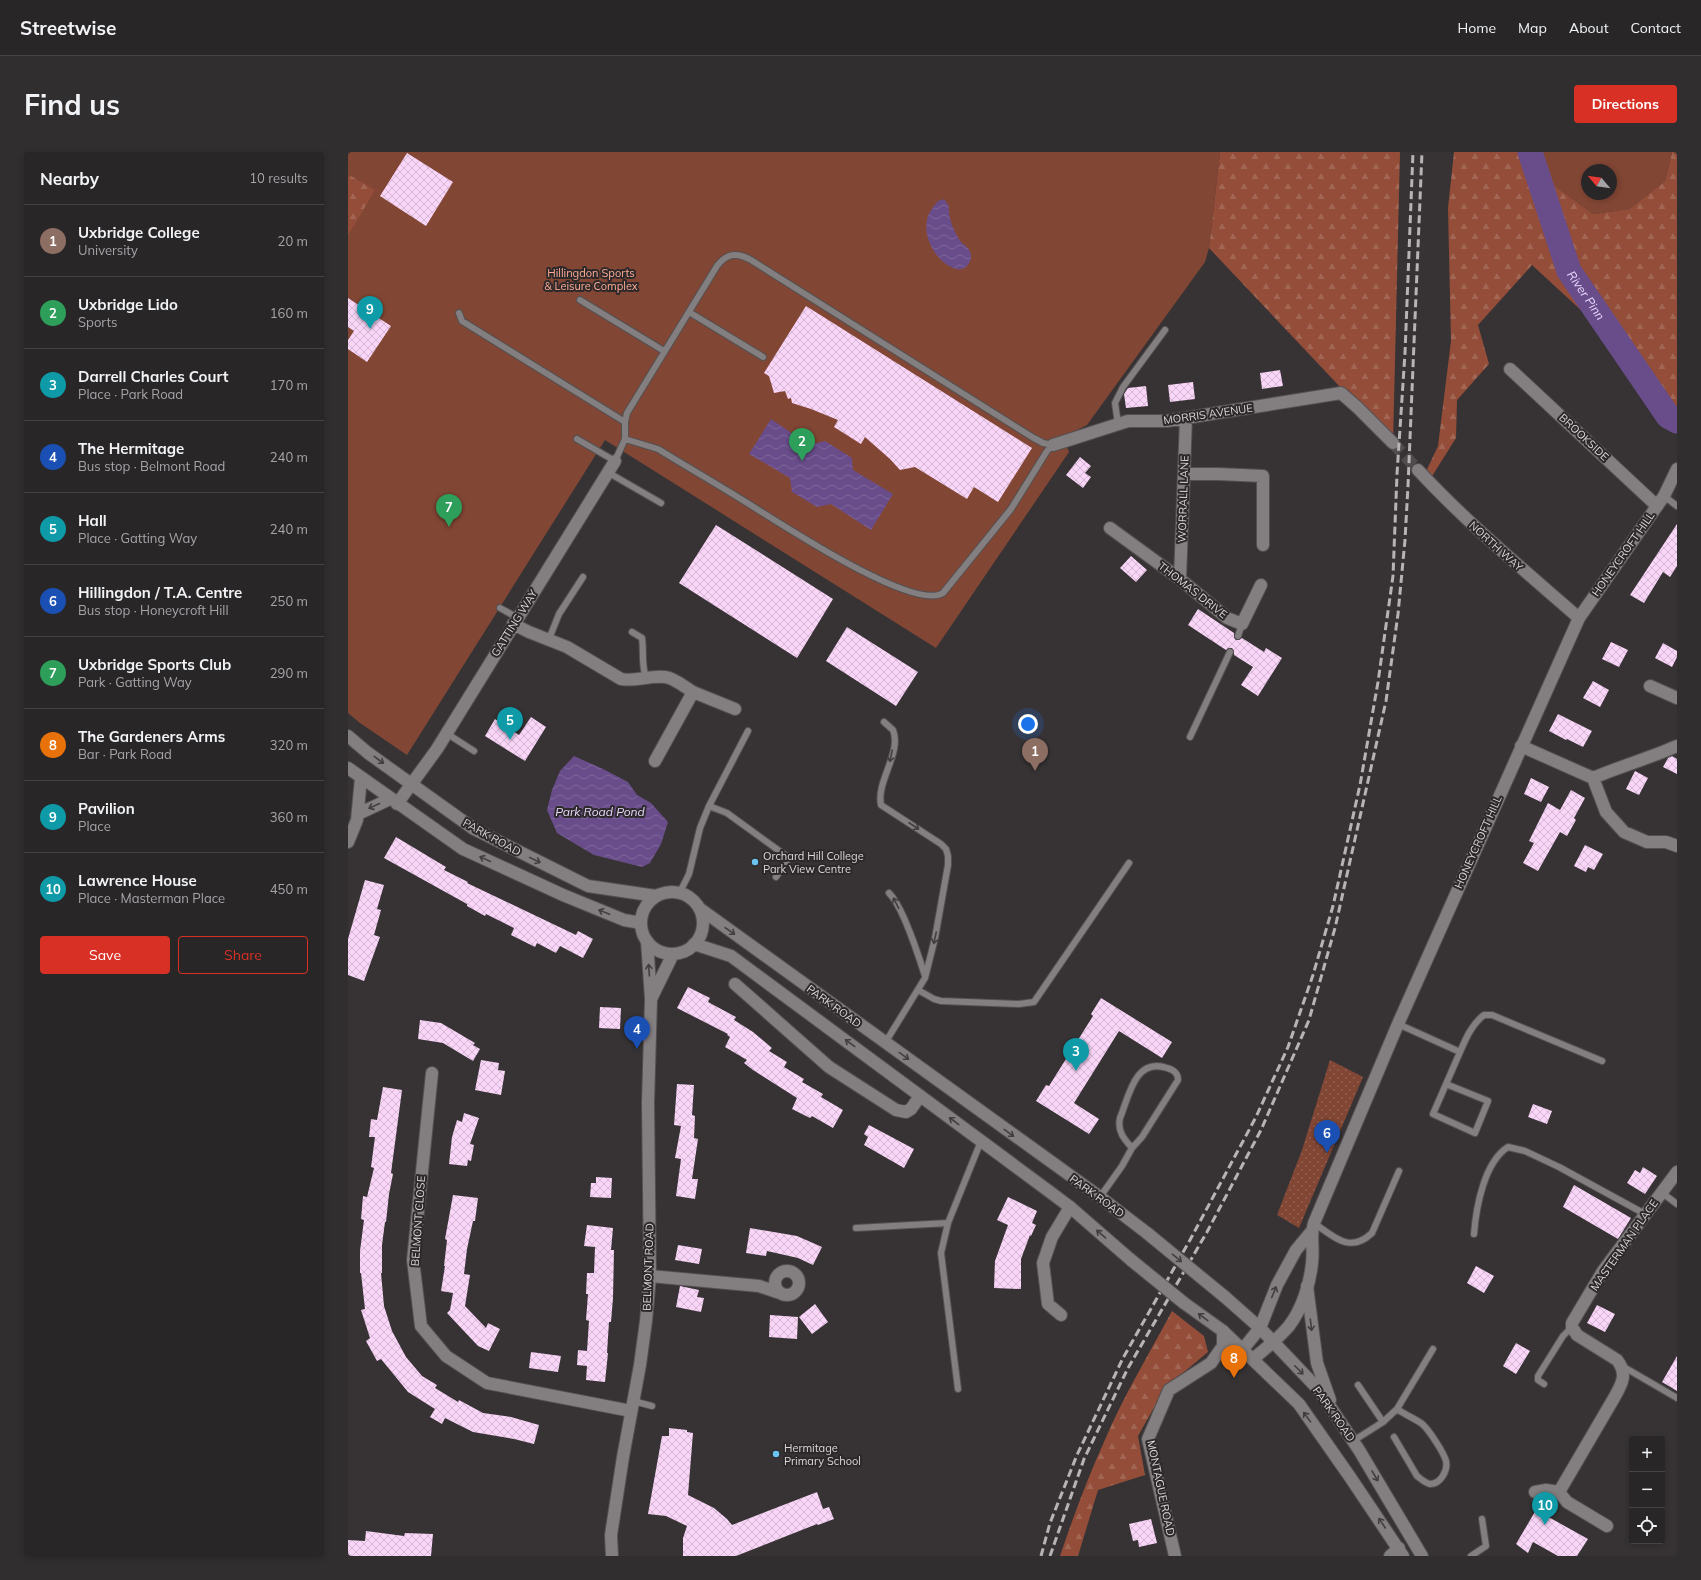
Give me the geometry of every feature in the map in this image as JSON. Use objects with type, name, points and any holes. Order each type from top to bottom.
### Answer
[{"type":"street","name":"BROOKSIDE","points":[[1510,369],[1660,501]]},
{"type":"street","name":"MORRIS AVENUE","points":[[1053,445],[1128,421],[1167,421],[1341,393],[1393,443]]},
{"type":"street","name":"WORRALL LANE","points":[[1180,579],[1186,418]]},
{"type":"street","name":"GATTING WAY","points":[[393,801],[411,785],[446,733],[609,473],[615,461]]},
{"type":"street","name":"HONEYCROFT HILL","points":[[1243,1349],[1260,1328],[1277,1285],[1296,1250],[1313,1228],[1398,1024],[1579,618],[1660,501],[1677,469]]},
{"type":"street","name":"NORTH WAY","points":[[1418,470],[1444,498],[1477,529],[1579,618]]},
{"type":"street","points":[[1184,474],[1263,476],[1263,545]]},
{"type":"street","name":"THOMAS DRIVE","points":[[1110,528],[1180,579],[1240,630],[1261,585]]},
{"type":"street","points":[[516,621],[529,632],[567,647],[621,679],[628,681],[666,677],[693,692],[735,709]]},
{"type":"street","points":[[1650,686],[1677,698]]},
{"type":"street","points":[[655,761],[693,692]]},
{"type":"street","name":"PARK ROAD","points":[[348,736],[411,785],[474,830],[588,886],[656,896]]},
{"type":"street","points":[[1521,746],[1593,778],[1606,812],[1624,832],[1647,842],[1666,842],[1677,846]]},
{"type":"street","points":[[1593,778],[1677,746]]},
{"type":"street","name":"PARK ROAD","points":[[348,768],[463,849],[563,895],[624,920],[641,923]]},
{"type":"street","points":[[348,842],[358,814],[362,778]]},
{"type":"street","points":[[358,814],[393,801]]},
{"type":"street","points":[[668,892],[680,892],[692,899],[699,908],[703,919],[703,928],[700,936],[694,944],[682,952],[673,954],[659,951],[647,940],[642,932],[641,923],[646,906],[656,896],[668,892]]},
{"type":"street","name":"PARK ROAD","points":[[699,908],[1100,1197],[1147,1233],[1225,1297],[1260,1328],[1272,1343],[1319,1390],[1353,1441],[1422,1556]]},
{"type":"street","name":"BELMONT ROAD","points":[[612,1556],[611,1535],[646,1321],[650,1276],[648,1102],[651,999],[647,940]]},
{"type":"street","name":"PARK ROAD","points":[[694,944],[731,956],[1070,1207],[1131,1260],[1184,1303],[1223,1331],[1299,1404],[1397,1553]]},
{"type":"street","points":[[651,999],[673,954]]},
{"type":"street","points":[[735,984],[829,1067],[896,1110],[906,1112],[920,1096]]},
{"type":"street","name":"BELMONT CLOSE","points":[[432,1073],[413,1260],[420,1326],[446,1356],[487,1383],[632,1406]]},
{"type":"street","name":"MASTERMAN PLACE","points":[[1572,1327],[1572,1323],[1603,1271],[1677,1172]]},
{"type":"street","points":[[1061,1314],[1048,1304],[1043,1263],[1052,1237],[1070,1207]]},
{"type":"street","name":"HONEYCROFT HILL","points":[[1253,1359],[1272,1343],[1289,1325],[1301,1305],[1311,1273],[1313,1257],[1313,1228]]},
{"type":"street","points":[[650,1276],[759,1286],[786,1295],[792,1294],[797,1290],[799,1283],[796,1276],[792,1272],[786,1271],[759,1286]]},
{"type":"street","points":[[779,1274],[776,1276],[774,1283],[780,1293]]},
{"type":"street","points":[[1307,1286],[1317,1363],[1335,1414]]},
{"type":"street","points":[[1559,1492],[1622,1384],[1624,1375],[1622,1366],[1618,1360],[1577,1335],[1572,1327]]},
{"type":"street","name":"MONTAGUE ROAD","points":[[1175,1556],[1148,1439],[1169,1390],[1211,1363],[1223,1346],[1223,1331]]},
{"type":"street","points":[[1535,1492],[1546,1490],[1559,1492],[1567,1502],[1607,1526]]},
{"type":"lane","points":[[577,439],[615,461],[625,439],[625,422],[627,413],[664,351],[720,262],[726,256],[742,255],[1032,437],[1043,443],[1053,445]]},
{"type":"lane","points":[[580,300],[664,351]]},
{"type":"lane","points":[[689,312],[763,357]]},
{"type":"lane","points":[[459,313],[462,321],[625,422]]},
{"type":"lane","points":[[1118,424],[1115,404],[1121,392],[1165,330]]},
{"type":"lane","points":[[625,439],[658,449],[843,562],[901,589],[930,596],[939,596],[944,593],[1011,509],[1047,451],[1053,445]]},
{"type":"lane","points":[[609,473],[661,503]]},
{"type":"lane","points":[[1660,501],[1677,506]]},
{"type":"lane","points":[[549,639],[559,614],[584,578]]},
{"type":"lane","points":[[500,608],[516,621]]},
{"type":"lane","points":[[632,632],[642,638],[644,650],[642,666],[646,678]]},
{"type":"lane","points":[[1190,737],[1230,652]]},
{"type":"lane","points":[[884,722],[893,730],[895,741],[880,795],[881,805],[941,844],[946,849],[948,856],[946,880],[935,938],[925,978],[885,1043]]},
{"type":"lane","points":[[680,892],[689,874],[700,828],[709,806],[748,731]]},
{"type":"lane","points":[[446,733],[474,751]]},
{"type":"lane","points":[[709,806],[726,813],[789,858],[776,877]]},
{"type":"lane","points":[[918,990],[934,999],[941,1001],[1025,1004],[1034,1002],[1129,863]]},
{"type":"lane","points":[[889,893],[894,897],[899,908],[916,949],[925,978]]},
{"type":"lane","points":[[1446,1084],[1488,1101],[1475,1133],[1433,1114],[1446,1084],[1460,1052],[1474,1025],[1478,1019],[1484,1015],[1492,1015],[1602,1061]]},
{"type":"lane","points":[[1398,1024],[1460,1052]]},
{"type":"lane","points":[[1100,1197],[1122,1166],[1132,1148],[1142,1137],[1178,1080],[1178,1075],[1176,1072],[1168,1068],[1154,1065],[1146,1067],[1137,1076],[1118,1125],[1124,1139],[1132,1148]]},
{"type":"lane","points":[[958,1389],[941,1252],[948,1223],[981,1142]]},
{"type":"lane","points":[[1474,1234],[1480,1196],[1487,1177],[1494,1160],[1508,1147],[1516,1148],[1539,1158],[1645,1214]]},
{"type":"lane","points":[[1313,1228],[1344,1243],[1364,1240],[1372,1233],[1399,1171]]},
{"type":"lane","points":[[1662,1192],[1677,1204]]},
{"type":"lane","points":[[856,1228],[948,1223]]},
{"type":"lane","points":[[1544,1384],[1538,1380],[1538,1376],[1563,1336],[1572,1327]]},
{"type":"lane","points":[[1353,1441],[1383,1422],[1396,1409],[1434,1348]]},
{"type":"lane","points":[[1622,1366],[1677,1398]]},
{"type":"lane","points":[[1358,1385],[1383,1422]]},
{"type":"lane","points":[[632,1406],[652,1406]]},
{"type":"lane","points":[[1394,1437],[1417,1476],[1430,1484],[1440,1479],[1446,1468],[1444,1457],[1421,1423],[1396,1409]]},
{"type":"lane","points":[[1471,1556],[1486,1546],[1482,1519]]},
{"type":"green space","name":"Hillingdon Sports & Leisure Complex","points":[[348,152],[1220,152],[1209,248],[1205,262],[1087,425],[1063,437],[1069,452],[936,648],[605,440],[407,755],[348,713],[348,236],[374,190],[348,174]]},
{"type":"green space","points":[[1220,152],[1400,152],[1393,443],[1209,248]]},
{"type":"green space","points":[[1454,152],[1540,152],[1551,183],[1593,214],[1629,209],[1665,181],[1672,152],[1677,152],[1677,428],[1620,346],[1532,265],[1478,325],[1489,364],[1457,400],[1456,438],[1429,481],[1424,476],[1438,446],[1451,341],[1448,208]]},
{"type":"green space","points":[[1540,152],[1672,152],[1665,181],[1629,209],[1593,214],[1551,183]]},
{"type":"green space","points":[[348,174],[375,190],[348,236]]},
{"type":"green space","points":[[1330,1060],[1363,1077],[1299,1228],[1277,1215],[1302,1150]]},
{"type":"green space","points":[[1172,1311],[1204,1336],[1208,1352],[1165,1388],[1138,1436],[1145,1475],[1098,1490],[1078,1556],[1060,1556],[1086,1484],[1111,1425]]},
{"type":"water","points":[[944,199],[949,206],[950,220],[954,230],[962,243],[969,249],[971,255],[970,262],[963,269],[956,269],[949,266],[937,256],[929,242],[927,235],[927,220],[931,210],[938,201]]},
{"type":"water","points":[[771,419],[809,445],[825,441],[852,458],[853,470],[893,494],[871,530],[831,504],[817,507],[792,492],[790,478],[749,454]]},
{"type":"water","name":"Park Road Pond","points":[[574,756],[628,782],[637,795],[651,803],[668,822],[661,844],[650,863],[642,867],[594,855],[557,833],[547,810],[552,790],[560,771]]},
{"type":"building","points":[[407,153],[453,182],[426,226],[380,196]]},
{"type":"building","points":[[348,298],[391,326],[367,362],[348,349],[348,340],[354,331],[348,327]]},
{"type":"building","points":[[806,306],[1032,448],[998,502],[974,487],[967,499],[915,467],[900,470],[865,437],[861,444],[834,427],[838,420],[792,403],[791,398],[788,399],[785,391],[774,393],[769,376],[764,373]]},
{"type":"building","points":[[1280,370],[1283,386],[1262,389],[1260,373]]},
{"type":"building","points":[[1193,382],[1195,399],[1170,402],[1168,385]]},
{"type":"building","points":[[1146,386],[1148,406],[1126,408],[1124,394],[1128,388]]},
{"type":"building","points":[[1080,457],[1091,466],[1085,473],[1091,477],[1083,488],[1066,475]]},
{"type":"building","points":[[1677,524],[1677,566],[1670,577],[1663,572],[1644,603],[1630,595]]},
{"type":"building","points":[[716,525],[833,599],[797,658],[679,583]]},
{"type":"building","points":[[1131,556],[1147,570],[1136,582],[1120,568]]},
{"type":"building","points":[[1198,609],[1234,633],[1236,640],[1242,638],[1264,652],[1266,648],[1282,658],[1258,696],[1241,685],[1253,667],[1234,655],[1232,648],[1226,650],[1188,625]]},
{"type":"building","points":[[847,627],[918,672],[896,706],[826,661]]},
{"type":"building","points":[[1611,642],[1628,650],[1619,667],[1602,659]]},
{"type":"building","points":[[1663,643],[1677,651],[1677,657],[1672,667],[1655,658]]},
{"type":"building","points":[[1593,681],[1609,690],[1600,707],[1583,698]]},
{"type":"building","points":[[1558,714],[1592,731],[1583,747],[1549,731]]},
{"type":"building","points":[[531,717],[546,727],[525,761],[485,736],[495,719],[519,735]]},
{"type":"building","points":[[1672,756],[1677,759],[1677,774],[1663,767],[1668,758]]},
{"type":"building","points":[[1635,771],[1648,778],[1639,795],[1626,789]]},
{"type":"building","points":[[1531,778],[1549,787],[1541,802],[1524,794]]},
{"type":"building","points":[[1571,790],[1585,798],[1574,818],[1576,820],[1567,836],[1560,832],[1538,871],[1523,863],[1534,843],[1529,841],[1548,803],[1560,810]]},
{"type":"building","points":[[396,837],[446,867],[444,870],[468,882],[467,883],[576,935],[578,931],[593,939],[583,958],[560,946],[556,953],[537,943],[535,947],[511,935],[514,928],[486,914],[485,916],[467,906],[467,904],[384,858]]},
{"type":"building","points":[[1585,845],[1603,854],[1594,870],[1588,867],[1586,872],[1574,866]]},
{"type":"building","points":[[365,880],[384,885],[377,909],[381,910],[374,935],[380,937],[364,981],[348,975],[348,939]]},
{"type":"building","points":[[688,987],[710,998],[708,1002],[736,1017],[734,1020],[753,1032],[772,1048],[769,1051],[787,1062],[784,1067],[804,1079],[802,1082],[823,1094],[821,1097],[843,1110],[833,1128],[812,1116],[810,1118],[792,1109],[797,1098],[753,1070],[744,1063],[747,1060],[725,1047],[730,1037],[727,1035],[728,1034],[677,1008]]},
{"type":"building","points":[[1101,998],[1172,1042],[1162,1058],[1119,1031],[1074,1103],[1099,1119],[1089,1134],[1036,1101],[1046,1085],[1049,1086],[1093,1016],[1091,1014]]},
{"type":"building","points":[[600,1007],[621,1008],[620,1029],[599,1028]]},
{"type":"building","points":[[420,1020],[441,1023],[475,1043],[473,1045],[480,1049],[473,1061],[443,1043],[418,1039]]},
{"type":"building","points":[[481,1060],[499,1063],[498,1070],[505,1071],[501,1095],[475,1090]]},
{"type":"building","points":[[677,1084],[694,1085],[692,1115],[695,1116],[694,1138],[698,1139],[692,1179],[698,1179],[695,1199],[676,1196],[681,1159],[675,1158],[681,1126],[674,1125]]},
{"type":"building","points":[[383,1087],[402,1090],[391,1173],[393,1174],[382,1245],[381,1273],[384,1306],[392,1331],[406,1357],[422,1376],[437,1385],[435,1388],[458,1402],[459,1400],[483,1413],[511,1417],[539,1425],[534,1444],[473,1432],[445,1418],[442,1424],[430,1417],[435,1409],[408,1392],[381,1359],[377,1361],[366,1341],[370,1338],[361,1310],[365,1309],[360,1273],[360,1251],[364,1220],[361,1219],[363,1196],[367,1197],[374,1168],[371,1167],[375,1137],[369,1137],[371,1119],[377,1120]]},
{"type":"building","points":[[1533,1104],[1552,1111],[1547,1124],[1528,1117]]},
{"type":"building","points":[[464,1113],[479,1118],[470,1144],[474,1145],[471,1161],[468,1160],[467,1166],[449,1164],[452,1137],[457,1120],[462,1122]]},
{"type":"building","points":[[869,1125],[914,1149],[904,1168],[864,1145],[868,1137],[864,1134]]},
{"type":"building","points":[[1643,1167],[1657,1176],[1645,1194],[1627,1183],[1635,1170],[1640,1173]]},
{"type":"building","points":[[596,1177],[612,1178],[611,1198],[590,1197],[591,1183],[596,1183]]},
{"type":"building","points":[[1574,1185],[1631,1218],[1618,1239],[1563,1207]]},
{"type":"building","points":[[453,1195],[478,1198],[475,1221],[473,1221],[467,1249],[464,1274],[470,1275],[465,1306],[486,1328],[488,1323],[500,1329],[489,1351],[478,1346],[447,1313],[450,1310],[453,1293],[441,1291],[447,1240],[445,1239]]},
{"type":"building","points":[[1008,1197],[1037,1211],[1032,1223],[1036,1225],[1031,1236],[1030,1235],[1021,1259],[1021,1289],[994,1288],[995,1261],[1008,1225],[997,1220]]},
{"type":"building","points":[[587,1225],[613,1228],[611,1250],[614,1250],[613,1298],[611,1322],[609,1322],[605,1382],[586,1380],[587,1366],[577,1365],[578,1350],[587,1351],[589,1321],[586,1320],[588,1294],[586,1294],[587,1273],[594,1273],[595,1247],[584,1246]]},
{"type":"building","points":[[750,1228],[797,1236],[822,1247],[813,1265],[798,1258],[767,1251],[766,1256],[746,1253]]},
{"type":"building","points":[[678,1245],[702,1249],[699,1264],[675,1260]]},
{"type":"building","points":[[1476,1266],[1494,1276],[1484,1293],[1467,1283]]},
{"type":"building","points":[[680,1286],[699,1290],[697,1297],[704,1298],[701,1312],[676,1307]]},
{"type":"building","points":[[815,1304],[828,1322],[812,1334],[799,1317]]},
{"type":"building","points":[[1597,1305],[1615,1314],[1605,1332],[1587,1323]]},
{"type":"building","points":[[770,1315],[798,1317],[797,1339],[769,1337]]},
{"type":"building","points":[[1516,1343],[1530,1351],[1516,1374],[1503,1366]]},
{"type":"building","points":[[531,1352],[561,1356],[558,1372],[529,1368]]},
{"type":"building","points":[[1677,1356],[1677,1391],[1662,1382]]},
{"type":"building","points":[[669,1428],[687,1430],[687,1432],[693,1433],[688,1495],[714,1508],[732,1525],[817,1492],[823,1509],[829,1507],[834,1519],[818,1525],[817,1524],[736,1556],[683,1556],[683,1538],[687,1526],[666,1516],[648,1514],[662,1436],[669,1436]]},
{"type":"building","points":[[1536,1510],[1588,1539],[1577,1556],[1558,1556],[1533,1542],[1528,1553],[1516,1544]]},
{"type":"building","points":[[1151,1519],[1157,1543],[1139,1547],[1138,1540],[1133,1541],[1129,1524]]},
{"type":"building","points":[[366,1531],[404,1536],[405,1533],[433,1534],[431,1556],[348,1556],[348,1540],[365,1541]]},
{"type":"waterway","name":"River Pinn","points":[[1530,152],[1569,271],[1668,416],[1677,421]]},
{"type":"tunnel","points":[[1393,443],[1418,470]]},
{"type":"railway","points":[[1041,1556],[1050,1523],[1077,1455],[1123,1358],[1190,1240],[1256,1117],[1288,1047],[1313,975],[1333,906],[1360,785],[1378,682],[1393,576],[1397,474],[1405,353],[1413,152]]},
{"type":"railway","points":[[1050,1556],[1084,1459],[1128,1368],[1207,1232],[1261,1130],[1309,1020],[1335,928],[1386,701],[1398,614],[1405,540],[1408,486],[1422,152]]},
{"type":"place","name":"Pavilion","points":[[370,329]]},
{"type":"place","name":"Uxbridge Lido","points":[[802,461]]},
{"type":"place","name":"Uxbridge Sports Club","points":[[449,527]]},
{"type":"place","name":"Hall","points":[[510,740]]},
{"type":"place","name":"Uxbridge College","points":[[1035,771]]},
{"type":"place","name":"Orchard Hill College Park View Centre","points":[[755,862]]},
{"type":"place","name":"The Hermitage","points":[[637,1049]]},
{"type":"place","name":"Darrell Charles Court","points":[[1076,1071]]},
{"type":"place","name":"Hillingdon / T.A. Centre","points":[[1327,1153]]},
{"type":"place","name":"The Gardeners Arms","points":[[1234,1378]]},
{"type":"place","name":"Hermitage Primary School","points":[[776,1454]]},
{"type":"place","name":"Lawrence House","points":[[1545,1525]]}]
